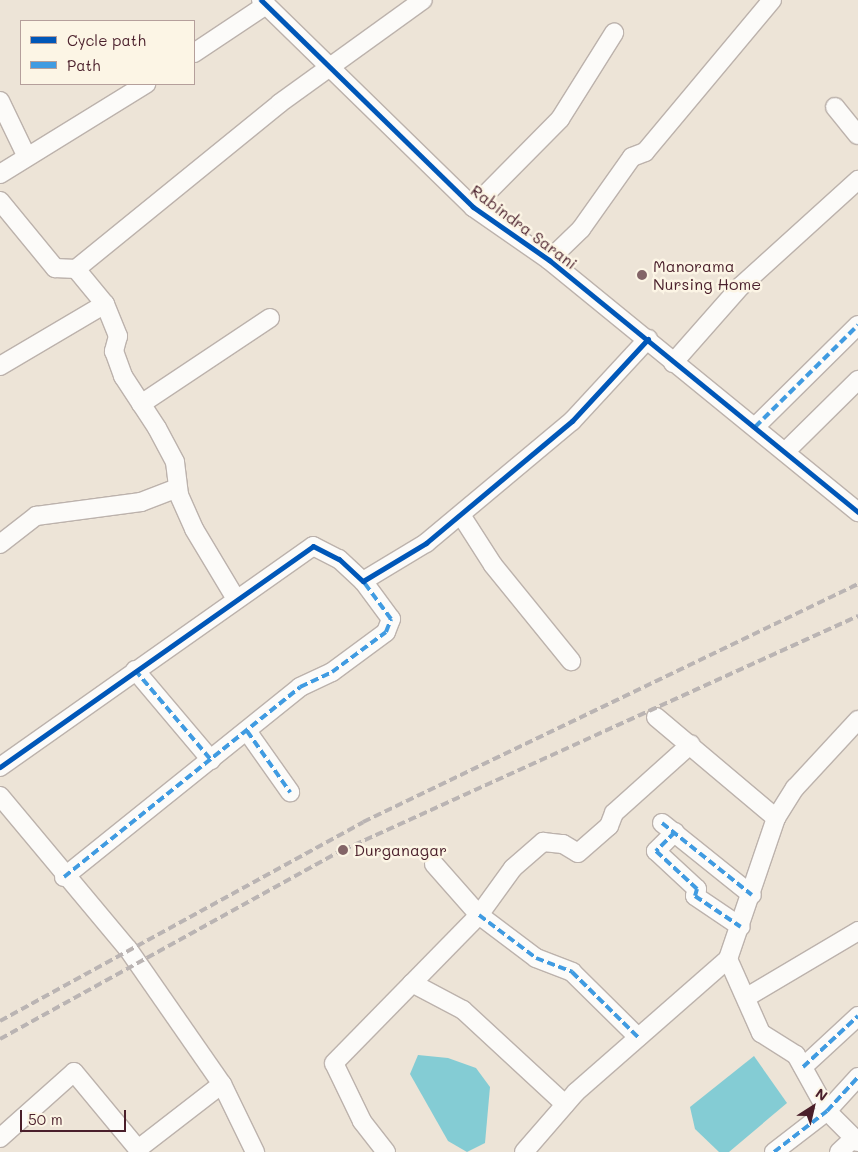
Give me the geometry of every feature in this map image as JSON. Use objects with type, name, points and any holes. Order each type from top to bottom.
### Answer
[{"type":"street","points":[[0,201],[55,268],[76,269],[329,68],[423,0]]},
{"type":"street","points":[[549,260],[582,229],[632,157],[645,152],[772,0]]},
{"type":"street","points":[[195,52],[263,3]]},
{"type":"street","name":"Rabindra Sarani","points":[[263,3],[473,207],[549,260],[858,512]]},
{"type":"street","points":[[473,207],[560,119],[614,33]]},
{"type":"street","points":[[0,174],[26,155],[144,85]]},
{"type":"street","points":[[0,101],[26,155]]},
{"type":"street","points":[[835,107],[858,135]]},
{"type":"street","points":[[673,363],[741,286],[858,180]]},
{"type":"street","points":[[76,269],[105,304],[118,336],[114,351],[134,394],[174,462],[177,488],[194,529],[236,599]]},
{"type":"street","points":[[0,366],[105,304]]},
{"type":"street","points":[[134,394],[270,318]]},
{"type":"street","points":[[755,427],[858,325]]},
{"type":"street","points":[[363,582],[461,515],[572,421],[648,340]]},
{"type":"street","points":[[785,452],[858,380]]},
{"type":"street","points":[[0,544],[36,516],[141,502],[177,488]]},
{"type":"street","points":[[461,515],[539,626],[571,661]]},
{"type":"street","points":[[0,767],[313,546],[339,559],[363,582],[391,619],[386,632],[332,672],[300,687],[64,877]]},
{"type":"street","points":[[135,670],[211,760]]},
{"type":"street","points":[[656,717],[776,818]]},
{"type":"street","points":[[524,1152],[565,1104],[638,1037],[728,960],[752,895],[776,818],[795,788],[858,720]]},
{"type":"street","points":[[247,731],[290,792]]},
{"type":"street","points":[[386,1152],[362,1121],[334,1063],[479,916],[513,868],[543,842],[562,844],[578,853],[609,826],[614,813],[690,744]]},
{"type":"street","points":[[0,796],[64,877],[128,949],[222,1084],[255,1152]]},
{"type":"street","points":[[741,927],[696,896],[697,889],[656,851],[668,827],[752,895]]},
{"type":"street","points":[[434,864],[479,916],[536,958],[572,972],[638,1037]]},
{"type":"street","points":[[747,997],[858,930]]},
{"type":"street","points":[[728,960],[747,997],[761,1033],[796,1055],[827,1111],[856,1140],[839,1152]]},
{"type":"street","points":[[412,983],[463,1010],[565,1104]]},
{"type":"street","points":[[802,1067],[858,1016]]},
{"type":"street","points":[[0,1138],[74,1072],[138,1150],[222,1084]]},
{"type":"street","points":[[774,1152],[827,1111],[858,1077]]},
{"type":"water","points":[[418,1055],[448,1058],[476,1068],[490,1087],[485,1143],[467,1152],[448,1141],[410,1074]]},
{"type":"water","points":[[754,1056],[787,1103],[729,1152],[719,1152],[695,1129],[690,1107]]},
{"type":"railway","points":[[0,1021],[363,822],[858,584]]},
{"type":"railway","points":[[0,1039],[343,850],[858,616]]},
{"type":"marked path","points":[[755,427],[858,325]]},
{"type":"marked path","points":[[64,877],[300,687],[332,672],[386,632],[391,619],[363,581]]},
{"type":"marked path","points":[[135,670],[211,760]]},
{"type":"marked path","points":[[247,731],[290,792]]},
{"type":"marked path","points":[[662,823],[752,895]]},
{"type":"marked path","points":[[675,832],[656,851],[697,889],[695,896],[741,927]]},
{"type":"marked path","points":[[479,915],[536,958],[572,972],[638,1037]]},
{"type":"marked path","points":[[803,1067],[858,1016]]},
{"type":"marked path","points":[[774,1152],[827,1111],[858,1077]]},
{"type":"cycle path","points":[[261,0],[473,207],[549,260],[858,512]]},
{"type":"cycle path","points":[[0,767],[313,546],[339,559],[363,581],[426,543],[572,421],[648,339]]},
{"type":"place","name":"Manorama Nursing Home","points":[[642,275]]},
{"type":"place","name":"Durganagar","points":[[343,850]]}]
